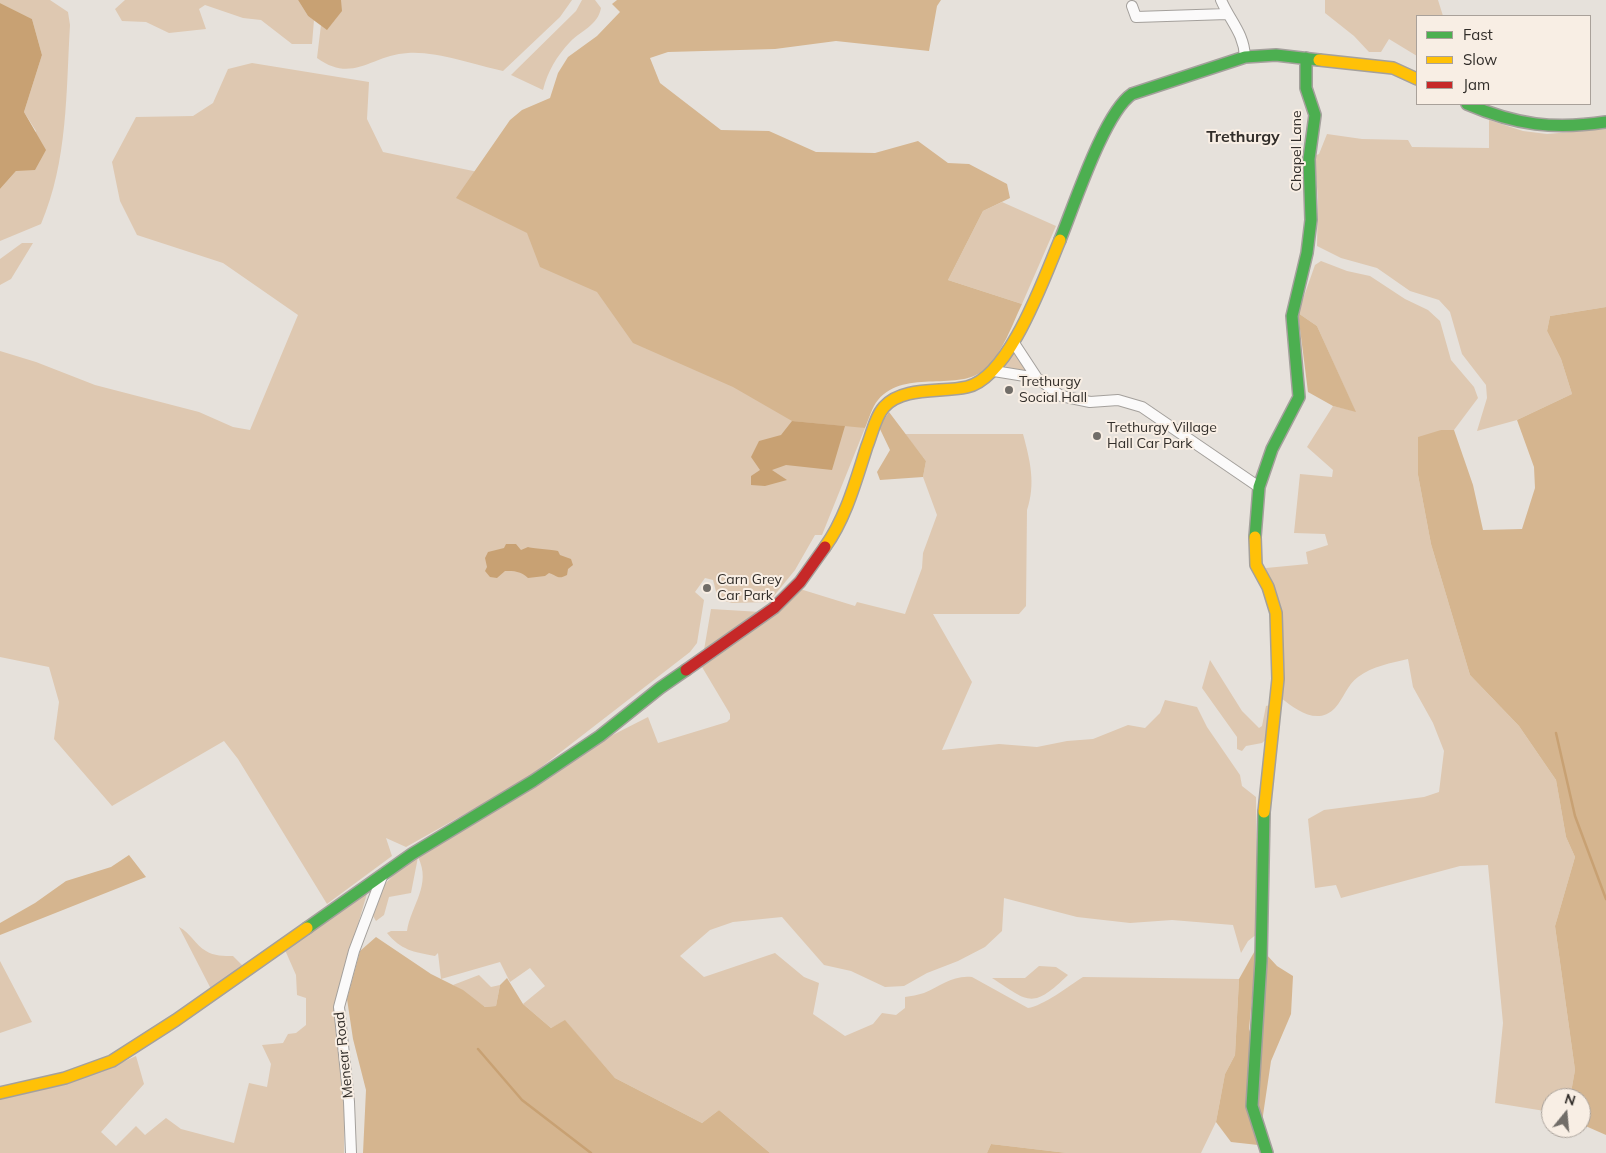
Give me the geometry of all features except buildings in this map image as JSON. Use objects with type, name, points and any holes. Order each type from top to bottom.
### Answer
[{"type":"street","points":[[1221,0],[1227,14],[1245,42],[1246,57]]},
{"type":"street","points":[[1132,6],[1136,17],[1227,14]]},
{"type":"street","points":[[0,1093],[65,1078],[112,1061],[176,1020],[383,873],[600,736],[660,688],[753,625],[774,608],[800,582],[832,538],[851,494],[876,421],[883,408],[891,400],[908,393],[968,387],[983,381],[994,371],[1014,343],[1058,244],[1103,135],[1122,102],[1132,94],[1246,57],[1276,55],[1393,68],[1416,79]]},
{"type":"street","name":"Chapel Lane","points":[[1267,1153],[1252,1106],[1261,961],[1264,801],[1278,679],[1276,614],[1268,587],[1256,565],[1254,546],[1259,487],[1272,449],[1299,396],[1292,316],[1308,246],[1312,202],[1310,159],[1314,116],[1314,108],[1306,88],[1306,58]]},
{"type":"street","points":[[1468,105],[1494,116],[1532,124],[1567,128],[1606,122]]},
{"type":"street","points":[[1014,343],[1037,378],[1062,396],[1090,402],[1118,400],[1142,407],[1259,487]]},
{"type":"street","points":[[994,371],[1037,378]]},
{"type":"street","name":"Menear Road","points":[[351,1153],[349,1102],[339,1007],[354,951],[383,873]]},
{"type":"shaded area","points":[[0,0],[50,0],[68,12],[70,25],[64,126],[61,151],[50,200],[41,224],[0,241],[0,189],[16,171],[36,131],[24,112],[42,55],[32,19],[0,3]]},
{"type":"shaded area","points":[[125,0],[298,0],[308,16],[314,20],[312,44],[292,44],[261,20],[243,18],[205,5],[199,9],[206,29],[169,33],[146,22],[122,21],[115,9]]},
{"type":"shaded area","points":[[298,0],[341,0],[342,11],[327,30],[308,16]]},
{"type":"shaded area","points":[[341,0],[572,0],[560,17],[503,71],[443,56],[419,53],[395,55],[352,68],[330,65],[317,58],[321,25],[327,29],[341,11]]},
{"type":"shaded area","points":[[582,0],[595,0],[601,8],[597,19],[570,42],[561,53],[550,70],[543,90],[511,75],[576,11]]},
{"type":"shaded area","points":[[617,0],[941,0],[937,6],[929,51],[836,41],[775,49],[668,52],[650,58],[660,83],[721,130],[769,131],[816,152],[875,153],[918,141],[948,163],[969,164],[1007,184],[1010,198],[983,211],[948,280],[1022,304],[1011,329],[992,362],[975,375],[962,379],[918,382],[890,390],[876,403],[865,428],[792,421],[733,387],[633,343],[597,292],[540,267],[527,233],[456,198],[510,120],[522,110],[550,98],[558,73],[568,57],[597,36],[620,12],[612,4]]},
{"type":"shaded area","points":[[1325,0],[1438,0],[1443,15],[1416,15],[1416,55],[1389,39],[1381,52],[1369,52],[1354,36],[1325,13]]},
{"type":"shaded area","points":[[0,3],[32,19],[42,55],[24,112],[46,150],[35,170],[16,171],[0,189]]},
{"type":"shaded area","points":[[252,63],[369,82],[367,119],[383,152],[530,183],[861,427],[865,428],[822,535],[815,535],[795,570],[769,602],[732,603],[718,599],[713,580],[705,578],[695,592],[704,600],[697,643],[690,652],[522,782],[406,847],[386,838],[392,856],[327,904],[238,759],[224,741],[112,806],[54,739],[59,702],[49,667],[0,657],[0,351],[36,362],[95,385],[199,412],[233,427],[250,430],[298,315],[223,263],[137,235],[120,201],[112,162],[136,117],[193,116],[213,103],[228,69]]},
{"type":"shaded area","points":[[1489,120],[1523,131],[1547,134],[1606,129],[1606,307],[1550,316],[1547,331],[1561,359],[1572,394],[1517,420],[1477,431],[1487,398],[1486,385],[1462,354],[1450,312],[1439,300],[1410,291],[1377,268],[1341,258],[1317,246],[1318,197],[1314,156],[1319,154],[1327,134],[1362,139],[1408,140],[1412,147],[1489,148]]},
{"type":"shaded area","points":[[1002,202],[1056,226],[1022,304],[948,280],[983,211]]},
{"type":"shaded area","points":[[22,243],[33,243],[11,279],[0,285],[0,259]]},
{"type":"shaded area","points":[[1321,261],[1347,271],[1370,276],[1405,299],[1428,310],[1440,321],[1451,360],[1474,387],[1478,398],[1454,430],[1441,430],[1418,475],[1431,544],[1470,675],[1519,726],[1556,780],[1566,837],[1575,857],[1555,926],[1575,1070],[1572,1088],[1541,1088],[1541,1110],[1495,1103],[1503,1023],[1488,865],[1460,866],[1341,898],[1336,885],[1315,888],[1308,819],[1324,810],[1424,797],[1439,792],[1444,751],[1433,723],[1413,687],[1408,659],[1364,673],[1351,684],[1335,708],[1322,716],[1314,716],[1300,711],[1281,698],[1266,568],[1308,564],[1306,552],[1328,545],[1325,534],[1294,533],[1300,474],[1332,477],[1333,470],[1307,447],[1333,406],[1355,411],[1317,326],[1298,313],[1315,265]]},
{"type":"shaded area","points":[[1606,307],[1606,1135],[1591,1128],[1591,1088],[1572,1088],[1575,1070],[1555,926],[1575,857],[1566,837],[1556,780],[1519,726],[1470,675],[1431,544],[1418,475],[1418,437],[1441,430],[1454,430],[1473,485],[1483,530],[1522,529],[1535,488],[1534,467],[1517,420],[1572,394],[1561,359],[1547,331],[1550,316]]},
{"type":"shaded area","points":[[1298,313],[1317,326],[1356,412],[1333,406],[1308,392]]},
{"type":"shaded area","points":[[1014,352],[1026,371],[1004,369]]},
{"type":"shaded area","points":[[889,412],[926,461],[923,477],[880,480],[877,472],[890,450],[879,427]]},
{"type":"shaded area","points":[[792,421],[845,426],[832,470],[786,465],[772,470],[787,480],[765,486],[751,485],[751,476],[760,470],[751,457],[759,441],[781,435]]},
{"type":"shaded area","points":[[905,434],[1023,434],[1031,472],[1031,491],[1027,510],[1026,606],[1019,614],[933,614],[972,682],[942,750],[999,744],[1037,747],[1067,741],[1093,739],[1128,725],[1145,728],[1160,713],[1165,700],[1197,707],[1207,727],[1240,775],[1242,786],[1256,797],[1257,934],[1248,941],[1241,953],[1233,925],[1172,920],[1130,923],[1077,917],[1004,898],[1002,931],[985,947],[958,961],[927,973],[904,986],[885,987],[851,971],[824,965],[782,917],[733,922],[710,930],[680,956],[704,977],[775,953],[804,977],[819,983],[813,1014],[845,1036],[873,1024],[882,1013],[896,1015],[905,1008],[905,997],[924,993],[958,978],[972,977],[1028,1008],[1048,1000],[1083,977],[1239,979],[1235,1055],[1225,1074],[1216,1122],[1201,1153],[1067,1153],[991,1144],[987,1153],[770,1153],[719,1110],[702,1123],[615,1078],[565,1021],[551,1028],[523,1004],[545,986],[530,968],[510,982],[500,962],[441,979],[438,953],[435,956],[420,953],[403,947],[392,939],[387,933],[391,931],[407,931],[422,886],[422,867],[418,857],[411,893],[389,897],[384,915],[376,921],[373,916],[385,884],[402,866],[503,806],[597,743],[648,717],[658,743],[727,722],[730,719],[730,714],[702,664],[774,615],[800,589],[855,606],[857,602],[905,614],[922,568],[923,553],[937,515],[923,477],[926,461]]},
{"type":"shaded area","points":[[506,544],[516,544],[521,550],[528,547],[558,551],[560,555],[571,559],[573,565],[568,569],[567,575],[562,577],[549,573],[545,576],[528,578],[514,571],[505,571],[497,578],[490,577],[485,571],[487,567],[485,558],[488,552],[504,548]]},
{"type":"shaded area","points":[[711,609],[761,612],[704,650]]},
{"type":"shaded area","points":[[1210,660],[1242,711],[1259,728],[1262,726],[1266,706],[1270,705],[1269,737],[1262,743],[1246,746],[1242,751],[1237,749],[1237,737],[1202,688]]},
{"type":"shaded area","points":[[129,855],[146,877],[0,935],[0,923],[35,903],[66,881],[111,867]]},
{"type":"shaded area","points":[[368,890],[334,1007],[344,1101],[344,1153],[0,1153],[0,1097],[114,1066],[136,1056],[144,1084],[101,1132],[116,1146],[136,1126],[145,1135],[166,1118],[181,1129],[234,1143],[249,1083],[267,1087],[271,1064],[262,1045],[283,1043],[288,1034],[296,1033],[306,1025],[306,998],[297,995],[296,975],[285,950]]},
{"type":"shaded area","points":[[179,927],[209,953],[233,956],[243,966],[211,989]]},
{"type":"shaded area","points":[[376,937],[431,974],[463,990],[485,1007],[496,1006],[500,985],[507,978],[523,1004],[551,1028],[565,1020],[615,1078],[702,1123],[719,1110],[770,1153],[363,1153],[366,1090],[353,1039],[347,999],[360,951]]},
{"type":"shaded area","points":[[1257,947],[1249,1029],[1253,1040],[1258,1145],[1231,1142],[1216,1122],[1225,1074],[1235,1055],[1239,979]]},
{"type":"shaded area","points":[[1266,954],[1277,966],[1293,976],[1291,1014],[1271,1061],[1262,1122],[1256,1105]]},
{"type":"shaded area","points":[[0,961],[32,1022],[0,1033]]},
{"type":"shaded area","points":[[1039,966],[1056,967],[1068,975],[1046,994],[1038,998],[1030,999],[1023,997],[992,978],[1025,978]]},
{"type":"shaded area","points":[[479,975],[491,987],[500,985],[496,1006],[485,1007],[453,985]]},
{"type":"shaded area","points":[[991,1144],[1067,1153],[987,1153]]},
{"type":"waterway","points":[[1556,733],[1575,816],[1606,899]]},
{"type":"waterway","points":[[478,1049],[522,1100],[591,1153]]},
{"type":"traffic: fast","points":[[1060,240],[1101,140],[1121,104],[1132,94],[1245,57],[1276,55],[1319,60]]},
{"type":"traffic: fast","points":[[1255,537],[1259,487],[1272,449],[1299,397],[1292,316],[1307,253],[1311,220],[1309,159],[1315,115],[1306,88],[1306,58]]},
{"type":"traffic: fast","points":[[1470,105],[1502,117],[1535,124],[1569,126],[1606,122]]},
{"type":"traffic: fast","points":[[307,928],[412,854],[533,781],[600,736],[660,688],[686,670]]},
{"type":"traffic: fast","points":[[1264,812],[1261,961],[1252,1106],[1267,1153]]},
{"type":"traffic: slow","points":[[1319,60],[1393,68],[1416,79]]},
{"type":"traffic: slow","points":[[825,547],[845,511],[874,426],[884,407],[892,400],[912,393],[967,387],[982,380],[997,366],[1011,347],[1035,301],[1060,240]]},
{"type":"traffic: slow","points":[[1255,537],[1256,565],[1268,587],[1276,613],[1278,679],[1264,812]]},
{"type":"traffic: slow","points":[[0,1093],[65,1078],[112,1061],[176,1020],[307,928]]},
{"type":"traffic: jam","points":[[686,670],[774,608],[800,582],[825,547]]},
{"type":"place","name":"Trethurgy Social Hall","points":[[1009,390]]},
{"type":"place","name":"Trethurgy Village Hall Car Park","points":[[1097,436]]},
{"type":"place","name":"Carn Grey Car Park","points":[[707,588]]},
{"type":"district","name":"Trethurgy","points":[[1243,137]]}]
